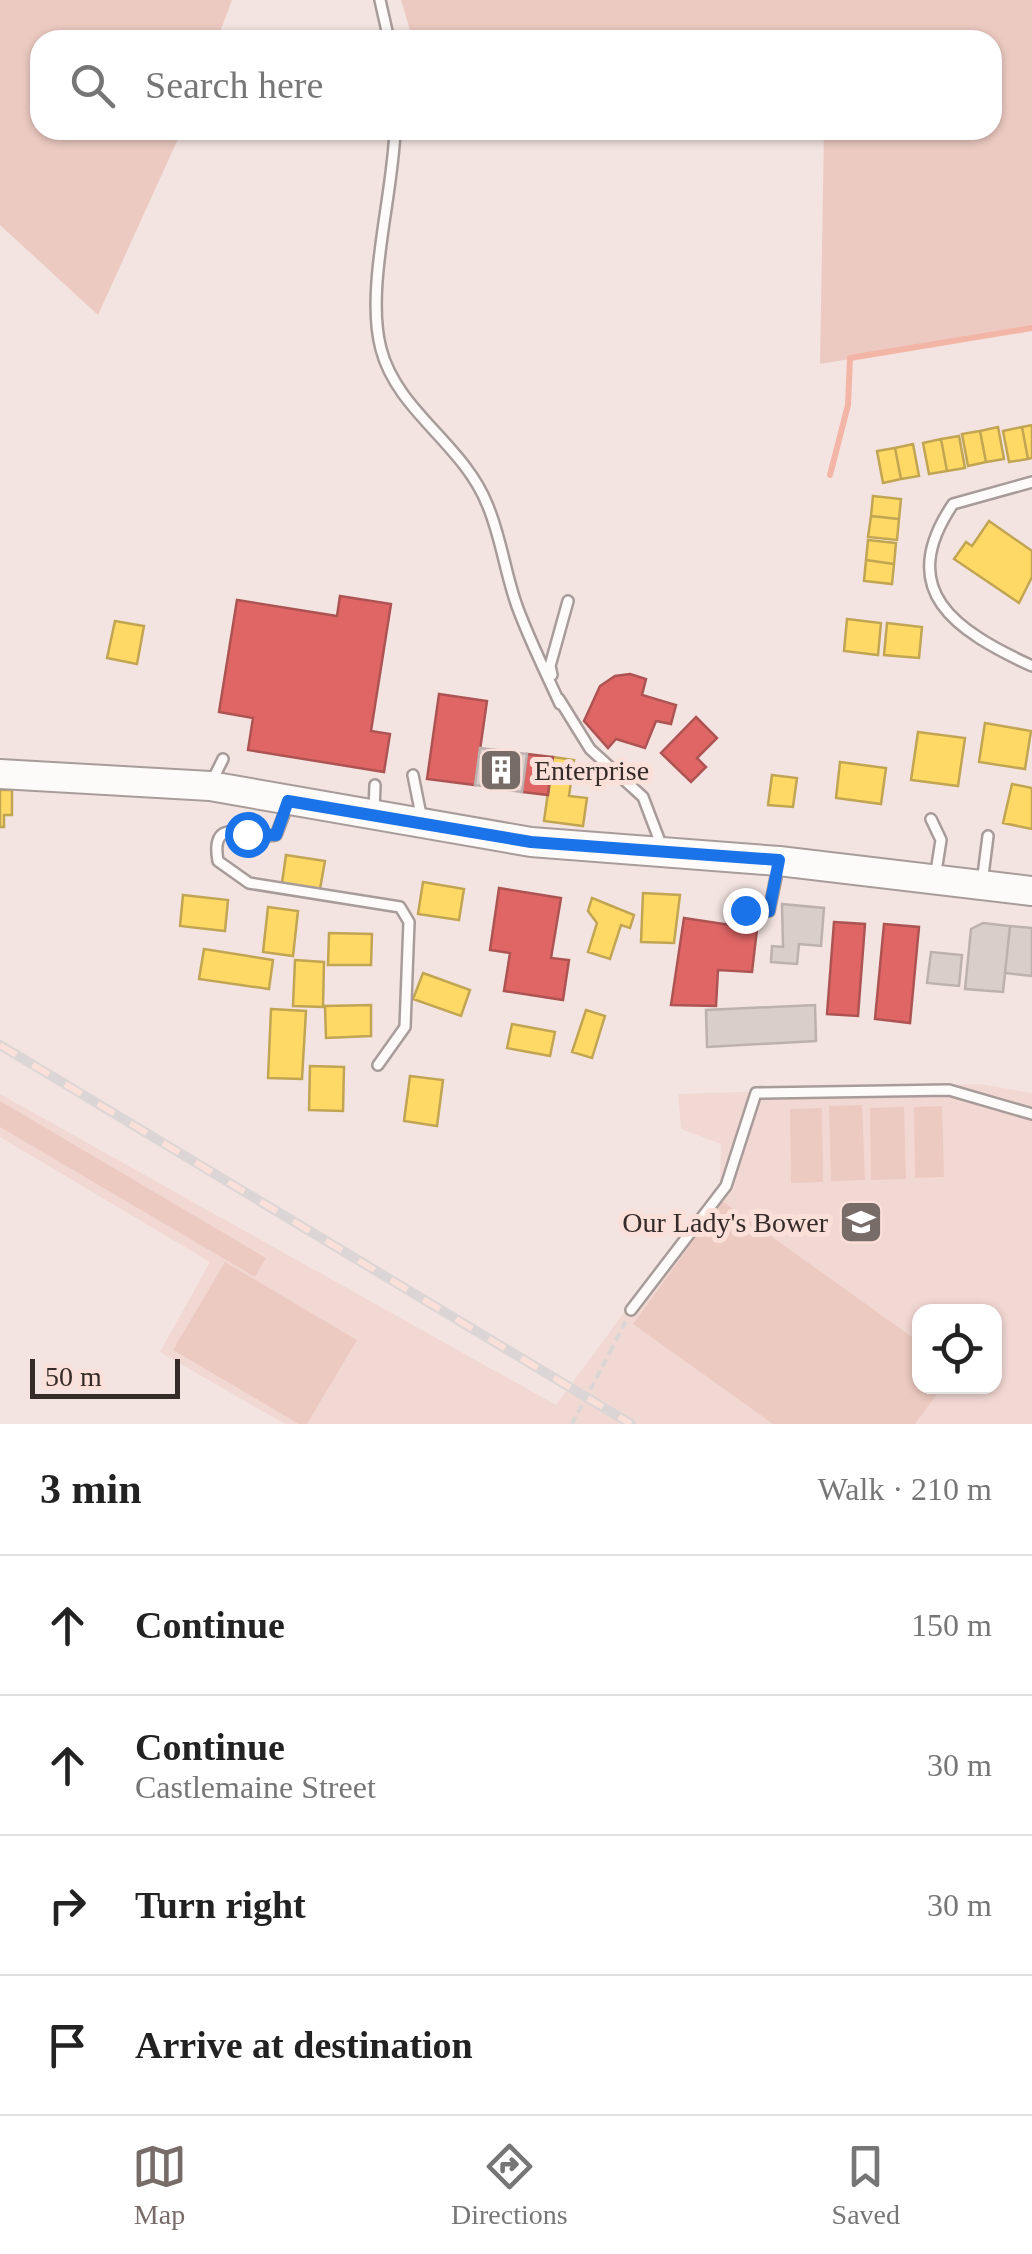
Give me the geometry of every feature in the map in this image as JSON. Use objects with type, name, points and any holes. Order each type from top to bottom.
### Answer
[{"type":"main road","points":[[0,774],[210,786],[288,801],[375,799],[422,823],[577,853],[779,860],[1032,891]]},
{"type":"lane","points":[[380,0],[387,30]]},
{"type":"lane","points":[[395,140],[393,182],[375,290],[380,348],[402,396],[438,432],[487,501],[517,606],[560,704],[590,749],[643,797],[670,854]]},
{"type":"lane","points":[[1032,482],[953,504],[936,530],[927,567],[936,598],[956,623],[982,643],[1032,666]]},
{"type":"lane","points":[[560,704],[550,666],[568,600]]},
{"type":"lane","points":[[210,786],[223,759]]},
{"type":"lane","points":[[413,775],[422,823]]},
{"type":"lane","points":[[288,801],[276,835],[265,838],[234,829],[224,833],[218,841],[218,861],[248,882],[400,907],[409,922],[405,1027],[378,1065]]},
{"type":"lane","points":[[930,818],[941,840],[935,878]]},
{"type":"lane","points":[[982,886],[988,836]]},
{"type":"lane","points":[[745,910],[769,911],[779,860]]},
{"type":"lane","points":[[632,1310],[726,1186],[756,1093],[949,1090],[1032,1114]]},
{"type":"path","points":[[572,1424],[632,1310]]},
{"type":"shaded area","points":[[0,0],[232,0],[221,30],[30,30],[30,140],[177,140],[98,315],[0,225]]},
{"type":"shaded area","points":[[401,0],[1032,0],[1032,328],[820,364],[824,140],[1002,140],[1002,30],[410,30]]},
{"type":"shaded area","name":"Our Lady's Bower","points":[[980,1084],[1032,1093],[1032,1424],[285,1424],[160,1352],[210,1262],[0,1137],[0,1094],[556,1405],[720,1182],[721,1144],[681,1129],[678,1094]]},
{"type":"shaded area","points":[[0,1101],[266,1258],[255,1277],[0,1127]]},
{"type":"shaded area","points":[[862,1105],[865,1180],[831,1181],[829,1106]]},
{"type":"shaded area","points":[[942,1106],[944,1177],[915,1178],[914,1107]]},
{"type":"shaded area","points":[[904,1107],[906,1179],[871,1180],[870,1108]]},
{"type":"shaded area","points":[[822,1108],[823,1182],[791,1183],[790,1109]]},
{"type":"shaded area","points":[[722,1201],[912,1337],[912,1394],[937,1394],[915,1424],[773,1424],[633,1324]]},
{"type":"shaded area","points":[[225,1262],[357,1340],[307,1424],[299,1424],[173,1350]]},
{"type":"building: Homes","points":[[1032,425],[1032,458],[1028,459],[1022,427]]},
{"type":"building: Homes","points":[[998,427],[1004,459],[986,462],[980,431]]},
{"type":"building: Homes","points":[[1022,427],[1028,459],[1009,462],[1003,431]]},
{"type":"building: Homes","points":[[980,431],[986,462],[968,466],[962,434]]},
{"type":"building: Homes","points":[[959,436],[965,468],[947,471],[941,439]]},
{"type":"building: Homes","points":[[941,439],[947,471],[929,474],[923,443]]},
{"type":"building: Homes","points":[[913,444],[919,476],[901,479],[895,448]]},
{"type":"building: Homes","points":[[895,448],[901,479],[883,483],[877,451]]},
{"type":"building: Homes","points":[[873,496],[901,499],[899,519],[871,516]]},
{"type":"building: Homes","points":[[871,516],[899,519],[897,540],[868,537]]},
{"type":"building: Homes","points":[[989,521],[1032,551],[1032,577],[1019,603],[954,559],[966,542],[972,546]]},
{"type":"building: Homes","points":[[868,540],[896,543],[894,564],[866,560]]},
{"type":"building: Homes","points":[[866,560],[894,564],[892,584],[864,581]]},
{"type":"building: Homes","points":[[847,619],[881,623],[878,655],[844,651]]},
{"type":"building: Homes","points":[[115,621],[144,626],[137,664],[107,658]]},
{"type":"building: Homes","points":[[887,623],[922,627],[919,658],[884,655]]},
{"type":"building: Homes","points":[[985,723],[1031,731],[1025,769],[979,762]]},
{"type":"building: Homes","points":[[918,732],[965,738],[958,786],[911,780]]},
{"type":"building: Homes","points":[[553,757],[574,760],[569,796],[587,798],[583,826],[544,821]]},
{"type":"building: Homes","points":[[840,762],[886,768],[881,804],[836,798]]},
{"type":"building: Homes","points":[[772,775],[797,778],[793,807],[768,805]]},
{"type":"building: Homes","points":[[1012,784],[1032,788],[1032,829],[1003,823]]},
{"type":"building: Homes","points":[[0,790],[12,790],[12,815],[4,815],[4,827],[0,827]]},
{"type":"building: Homes","points":[[286,855],[325,861],[320,889],[282,883]]},
{"type":"building: Homes","points":[[423,882],[464,889],[459,920],[418,914]]},
{"type":"building: Homes","points":[[643,893],[680,895],[674,943],[641,942]]},
{"type":"building: Homes","points":[[183,895],[228,900],[225,931],[180,926]]},
{"type":"building: Homes","points":[[592,898],[634,915],[630,928],[621,925],[610,959],[588,952],[597,923],[588,911]]},
{"type":"building: Homes","points":[[268,907],[298,911],[293,956],[263,952]]},
{"type":"building: Homes","points":[[329,933],[372,934],[371,965],[328,965]]},
{"type":"building: Homes","points":[[204,949],[273,960],[269,989],[199,979]]},
{"type":"building: Homes","points":[[295,960],[324,962],[323,1007],[293,1006]]},
{"type":"building: Homes","points":[[423,973],[470,990],[461,1016],[413,999]]},
{"type":"building: Homes","points":[[371,1005],[371,1036],[326,1038],[325,1006]]},
{"type":"building: Homes","points":[[271,1009],[306,1011],[302,1079],[268,1078]]},
{"type":"building: Homes","points":[[586,1010],[605,1016],[592,1058],[572,1052]]},
{"type":"building: Homes","points":[[512,1024],[555,1032],[550,1056],[507,1048]]},
{"type":"building: Homes","points":[[310,1066],[344,1067],[343,1111],[309,1110]]},
{"type":"building: Homes","points":[[410,1076],[443,1080],[437,1126],[404,1121]]},
{"type":"building: Shops","points":[[340,596],[391,604],[371,731],[390,734],[384,772],[248,750],[253,718],[219,712],[237,600],[337,616]]},
{"type":"building: Shops","points":[[630,674],[646,679],[642,695],[676,705],[671,724],[656,721],[645,748],[616,739],[608,748],[584,721],[600,686],[615,676]]},
{"type":"building: Shops","points":[[439,694],[487,701],[475,785],[427,779]]},
{"type":"building: Shops","points":[[696,717],[717,738],[697,758],[706,767],[691,782],[661,753]]},
{"type":"building: Shops","points":[[527,754],[553,757],[548,795],[522,792]]},
{"type":"building: Shops","points":[[499,888],[561,898],[551,958],[569,960],[563,1000],[504,991],[510,953],[490,950]]},
{"type":"building: Shops","points":[[684,918],[757,929],[752,972],[718,970],[716,1006],[671,1005]]},
{"type":"building: Shops","points":[[834,922],[865,924],[858,1016],[827,1014]]},
{"type":"building: Shops","points":[[884,924],[919,927],[910,1023],[875,1019]]},
{"type":"building: Other","name":"Enterprise","points":[[480,748],[527,754],[522,792],[475,785]]},
{"type":"building: Other","points":[[782,904],[824,908],[821,946],[799,944],[797,964],[771,962],[772,946],[783,947]]},
{"type":"building: Other","points":[[983,923],[1010,926],[1003,992],[965,989],[971,929]]},
{"type":"building: Other","points":[[1010,926],[1032,928],[1032,976],[1005,973]]},
{"type":"building: Other","points":[[931,952],[962,955],[959,986],[927,983]]},
{"type":"building: Other","points":[[815,1005],[816,1041],[707,1047],[706,1010]]},
{"type":"waterway","points":[[830,475],[848,405],[850,358],[1032,328]]},
{"type":"railway","points":[[0,1045],[631,1424]]},
{"type":"place","name":"Enterprise","points":[[501,770]]},
{"type":"place","name":"Our Lady's Bower","points":[[861,1222]]},
{"type":"route","points":[[247,834],[265,838],[276,835],[283,826],[288,801],[531,842],[779,860],[769,911],[745,910]]}]
